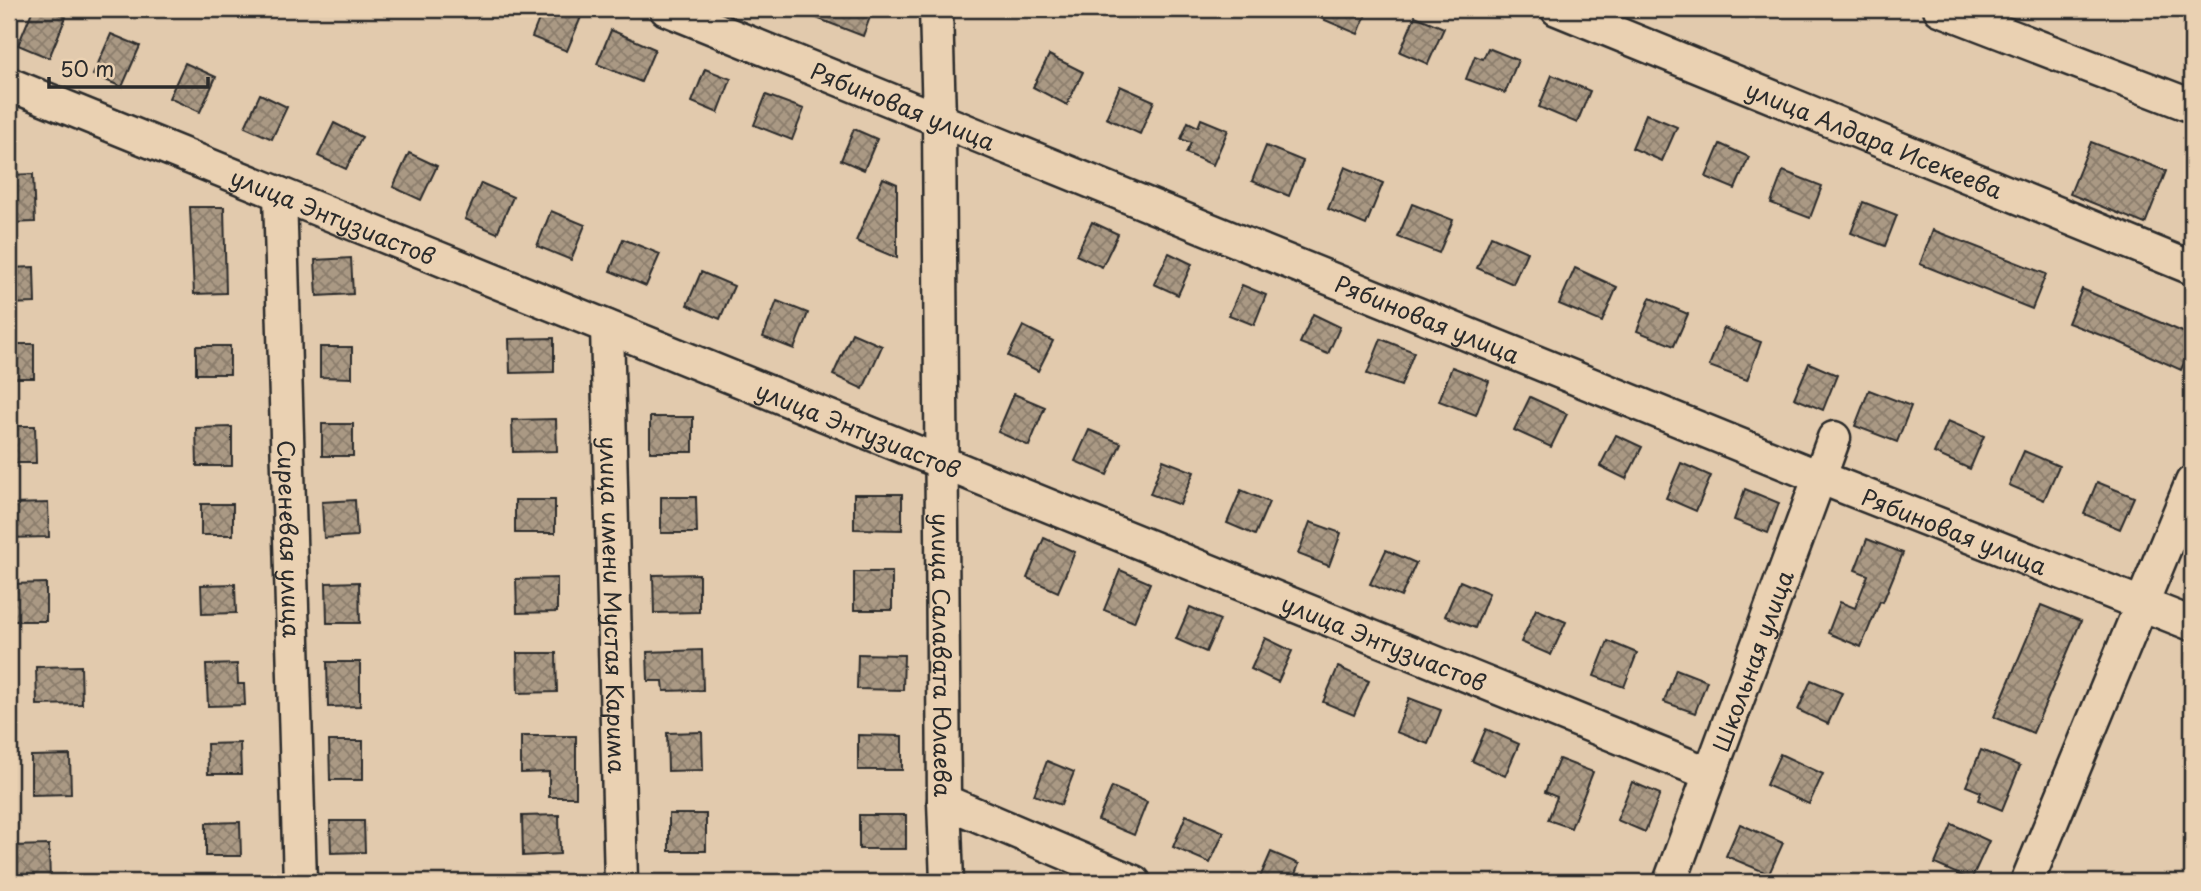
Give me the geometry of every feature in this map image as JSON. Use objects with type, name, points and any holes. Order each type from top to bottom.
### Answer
[{"type":"street","name":"Рябиновая улица","points":[[666,9],[1819,477],[2192,624]]},
{"type":"street","name":"улица Салавата Юлаева","points":[[936,9],[947,882]]},
{"type":"street","name":"улица Алдара Исекеева","points":[[1557,9],[2192,268]]},
{"type":"street","points":[[1940,9],[2192,106]]},
{"type":"street","name":"улица Энтузиастов","points":[[9,84],[1710,774]]},
{"type":"street","name":"Сиреневая улица","points":[[280,194],[300,882]]},
{"type":"street","name":"улица имени Мустая Карима","points":[[607,327],[621,882]]},
{"type":"street","name":"Школьная улица","points":[[1670,882],[1833,438]]},
{"type":"street","points":[[2028,882],[2192,482]]},
{"type":"street","points":[[944,801],[1134,882]]},
{"type":"building","points":[[33,9],[47,9],[66,17],[49,58],[18,45]]},
{"type":"building","points":[[543,9],[561,9],[581,17],[567,51],[532,37]]},
{"type":"building","points":[[797,9],[873,9],[863,36]]},
{"type":"building","points":[[1299,9],[1368,9],[1358,34]]},
{"type":"building","points":[[1415,16],[1444,28],[1428,64],[1400,52]]},
{"type":"building","points":[[611,30],[655,49],[641,82],[597,64]]},
{"type":"building","points":[[111,34],[140,46],[122,87],[93,75]]},
{"type":"building","points":[[1488,48],[1518,60],[1505,93],[1466,79],[1475,56],[1483,59]]},
{"type":"building","points":[[1049,55],[1083,72],[1067,105],[1033,87]]},
{"type":"building","points":[[185,63],[216,77],[200,112],[169,98]]},
{"type":"building","points":[[705,69],[731,79],[718,113],[692,102]]},
{"type":"building","points":[[1552,75],[1590,91],[1577,123],[1539,107]]},
{"type":"building","points":[[1120,86],[1154,101],[1140,134],[1106,118]]},
{"type":"building","points":[[260,94],[287,107],[272,139],[245,127]]},
{"type":"building","points":[[766,95],[804,109],[792,140],[754,125]]},
{"type":"building","points":[[1646,114],[1677,127],[1662,161],[1632,148]]},
{"type":"building","points":[[1201,119],[1228,130],[1213,165],[1186,153],[1191,143],[1181,139],[1188,122],[1198,127]]},
{"type":"building","points":[[334,123],[362,137],[346,169],[318,156]]},
{"type":"building","points":[[854,129],[877,139],[864,170],[841,160]]},
{"type":"building","points":[[2091,142],[2166,171],[2145,224],[2070,194]]},
{"type":"building","points":[[1720,144],[1749,157],[1735,189],[1706,177]]},
{"type":"building","points":[[1266,146],[1303,161],[1289,196],[1252,181]]},
{"type":"building","points":[[409,153],[437,166],[421,200],[393,187]]},
{"type":"building","points":[[1345,167],[1383,183],[1366,225],[1328,209]]},
{"type":"building","points":[[1783,171],[1822,186],[1810,218],[1771,203]]},
{"type":"building","points":[[33,174],[35,222],[9,223],[9,175]]},
{"type":"building","points":[[883,178],[897,184],[897,258],[856,241]]},
{"type":"building","points":[[481,183],[513,197],[497,233],[465,219]]},
{"type":"building","points":[[1863,202],[1897,215],[1885,246],[1851,233]]},
{"type":"building","points":[[1412,204],[1453,220],[1439,253],[1398,237]]},
{"type":"building","points":[[190,207],[224,207],[226,293],[194,294]]},
{"type":"building","points":[[551,211],[585,225],[571,260],[537,246]]},
{"type":"building","points":[[1092,222],[1118,234],[1102,267],[1076,255]]},
{"type":"building","points":[[1933,230],[2046,274],[2032,309],[1920,264]]},
{"type":"building","points":[[1491,236],[1527,252],[1513,284],[1477,268]]},
{"type":"building","points":[[623,239],[660,254],[646,286],[610,271]]},
{"type":"building","points":[[1169,253],[1192,264],[1178,295],[1154,284]]},
{"type":"building","points":[[351,258],[353,294],[317,296],[315,260]]},
{"type":"building","points":[[34,267],[35,303],[9,304],[9,268]]},
{"type":"building","points":[[1575,268],[1617,287],[1602,322],[1559,304]]},
{"type":"building","points":[[701,272],[734,286],[720,319],[687,305]]},
{"type":"building","points":[[1242,285],[1266,295],[1254,325],[1229,315]]},
{"type":"building","points":[[2082,289],[2192,336],[2192,345],[2181,370],[2068,323]]},
{"type":"building","points":[[1650,298],[1688,314],[1674,346],[1637,331]]},
{"type":"building","points":[[777,301],[808,313],[794,349],[763,337]]},
{"type":"building","points":[[1313,314],[1340,327],[1328,354],[1300,343]]},
{"type":"building","points":[[1023,326],[1053,341],[1038,371],[1008,356]]},
{"type":"building","points":[[1724,328],[1761,342],[1747,380],[1709,366]]},
{"type":"building","points":[[852,333],[882,346],[863,389],[833,375]]},
{"type":"building","points":[[554,338],[554,372],[510,373],[509,339]]},
{"type":"building","points":[[1381,339],[1414,352],[1401,386],[1367,374]]},
{"type":"building","points":[[9,344],[34,344],[34,378],[9,378]]},
{"type":"building","points":[[196,346],[230,346],[230,374],[196,374]]},
{"type":"building","points":[[320,347],[352,347],[352,378],[320,377]]},
{"type":"building","points":[[1809,363],[1837,375],[1823,410],[1794,398]]},
{"type":"building","points":[[1452,367],[1489,381],[1476,415],[1439,401]]},
{"type":"building","points":[[1869,390],[1911,406],[1897,442],[1855,426]]},
{"type":"building","points":[[1014,394],[1045,407],[1029,446],[998,432]]},
{"type":"building","points":[[1530,397],[1567,414],[1551,447],[1514,430]]},
{"type":"building","points":[[650,417],[693,417],[693,452],[650,452]]},
{"type":"building","points":[[556,419],[557,451],[513,452],[512,420]]},
{"type":"building","points":[[1948,421],[1984,436],[1970,469],[1934,453]]},
{"type":"building","points":[[322,424],[353,424],[353,456],[322,456]]},
{"type":"building","points":[[9,426],[35,426],[36,463],[9,463]]},
{"type":"building","points":[[232,427],[232,466],[197,466],[196,428]]},
{"type":"building","points":[[1089,430],[1121,443],[1107,475],[1075,461]]},
{"type":"building","points":[[1616,435],[1642,447],[1626,479],[1600,466]]},
{"type":"building","points":[[2024,451],[2059,466],[2044,500],[2009,485]]},
{"type":"building","points":[[1163,460],[1194,472],[1180,505],[1150,494]]},
{"type":"building","points":[[1681,463],[1711,476],[1696,511],[1666,498]]},
{"type":"building","points":[[2097,482],[2134,497],[2120,529],[2084,514]]},
{"type":"building","points":[[1745,489],[1779,503],[1768,533],[1734,520]]},
{"type":"building","points":[[1241,490],[1269,502],[1255,535],[1227,523]]},
{"type":"building","points":[[854,494],[902,494],[902,530],[854,529]]},
{"type":"building","points":[[661,497],[696,497],[697,533],[661,533]]},
{"type":"building","points":[[355,500],[357,536],[324,538],[322,502]]},
{"type":"building","points":[[515,500],[555,500],[555,533],[515,533]]},
{"type":"building","points":[[48,503],[49,537],[9,538],[9,504]]},
{"type":"building","points":[[201,504],[233,504],[233,535],[201,535]]},
{"type":"building","points":[[1310,522],[1341,533],[1329,566],[1298,554]]},
{"type":"building","points":[[1044,538],[1075,552],[1058,592],[1027,578]]},
{"type":"building","points":[[1867,539],[1903,553],[1861,647],[1828,633],[1840,602],[1855,608],[1868,575],[1855,570]]},
{"type":"building","points":[[1386,550],[1416,563],[1401,597],[1370,584]]},
{"type":"building","points":[[1120,570],[1150,583],[1134,622],[1104,610]]},
{"type":"building","points":[[854,572],[892,572],[892,610],[854,610]]},
{"type":"building","points":[[699,574],[699,612],[654,613],[653,575]]},
{"type":"building","points":[[557,578],[557,612],[517,613],[516,579]]},
{"type":"building","points":[[1460,581],[1489,593],[1475,628],[1445,616]]},
{"type":"building","points":[[359,582],[360,623],[327,623],[326,583]]},
{"type":"building","points":[[46,583],[46,621],[9,621],[9,584]]},
{"type":"building","points":[[235,584],[236,613],[202,614],[201,585]]},
{"type":"building","points":[[2041,605],[2081,621],[2033,733],[1994,717]]},
{"type":"building","points":[[1190,607],[1220,620],[1206,652],[1176,639]]},
{"type":"building","points":[[1536,609],[1566,622],[1551,655],[1521,642]]},
{"type":"building","points":[[1265,638],[1292,651],[1278,682],[1251,669]]},
{"type":"building","points":[[1608,641],[1637,653],[1624,687],[1594,676]]},
{"type":"building","points":[[702,650],[703,690],[664,691],[663,681],[648,681],[647,652]]},
{"type":"building","points":[[517,653],[556,653],[557,692],[518,693]]},
{"type":"building","points":[[858,654],[904,655],[903,690],[857,689]]},
{"type":"building","points":[[327,662],[360,662],[360,706],[328,707]]},
{"type":"building","points":[[237,664],[238,684],[244,684],[245,705],[208,706],[206,665]]},
{"type":"building","points":[[81,666],[82,704],[37,705],[36,667]]},
{"type":"building","points":[[1338,667],[1369,681],[1354,715],[1323,702]]},
{"type":"building","points":[[1676,669],[1707,681],[1695,713],[1664,702]]},
{"type":"building","points":[[1811,680],[1842,693],[1828,724],[1798,710]]},
{"type":"building","points":[[1409,698],[1441,710],[1428,744],[1396,732]]},
{"type":"building","points":[[1486,729],[1519,744],[1505,776],[1472,761]]},
{"type":"building","points":[[702,732],[703,770],[668,771],[667,733]]},
{"type":"building","points":[[858,735],[902,736],[902,770],[858,770]]},
{"type":"building","points":[[521,736],[576,736],[576,797],[549,797],[549,772],[521,773]]},
{"type":"building","points":[[329,741],[363,741],[363,780],[330,780]]},
{"type":"building","points":[[240,743],[241,774],[208,774],[207,744]]},
{"type":"building","points":[[1981,750],[2020,766],[2002,810],[1978,800],[1981,792],[1966,786]]},
{"type":"building","points":[[1780,754],[1823,774],[1809,804],[1766,785]]},
{"type":"building","points":[[70,755],[71,794],[31,795],[31,756]]},
{"type":"building","points":[[1559,759],[1593,772],[1571,828],[1548,820],[1557,797],[1545,792]]},
{"type":"building","points":[[1047,761],[1074,772],[1061,805],[1034,795]]},
{"type":"building","points":[[1632,782],[1660,794],[1645,832],[1617,820]]},
{"type":"building","points":[[1112,787],[1147,802],[1134,835],[1098,820]]},
{"type":"building","points":[[669,814],[706,814],[706,851],[669,851]]},
{"type":"building","points":[[559,815],[560,854],[523,856],[522,816]]},
{"type":"building","points":[[859,815],[906,815],[906,849],[859,849]]},
{"type":"building","points":[[1186,815],[1224,832],[1210,863],[1173,847]]},
{"type":"building","points":[[330,821],[364,821],[365,852],[331,853]]},
{"type":"building","points":[[240,822],[241,856],[206,856],[206,823]]},
{"type":"building","points":[[1740,824],[1783,843],[1769,874],[1726,856]]},
{"type":"building","points":[[1952,824],[1989,841],[1971,880],[1935,864]]},
{"type":"building","points":[[49,845],[50,882],[11,882],[10,846]]},
{"type":"building","points":[[1271,852],[1299,864],[1292,882],[1258,882]]}]
